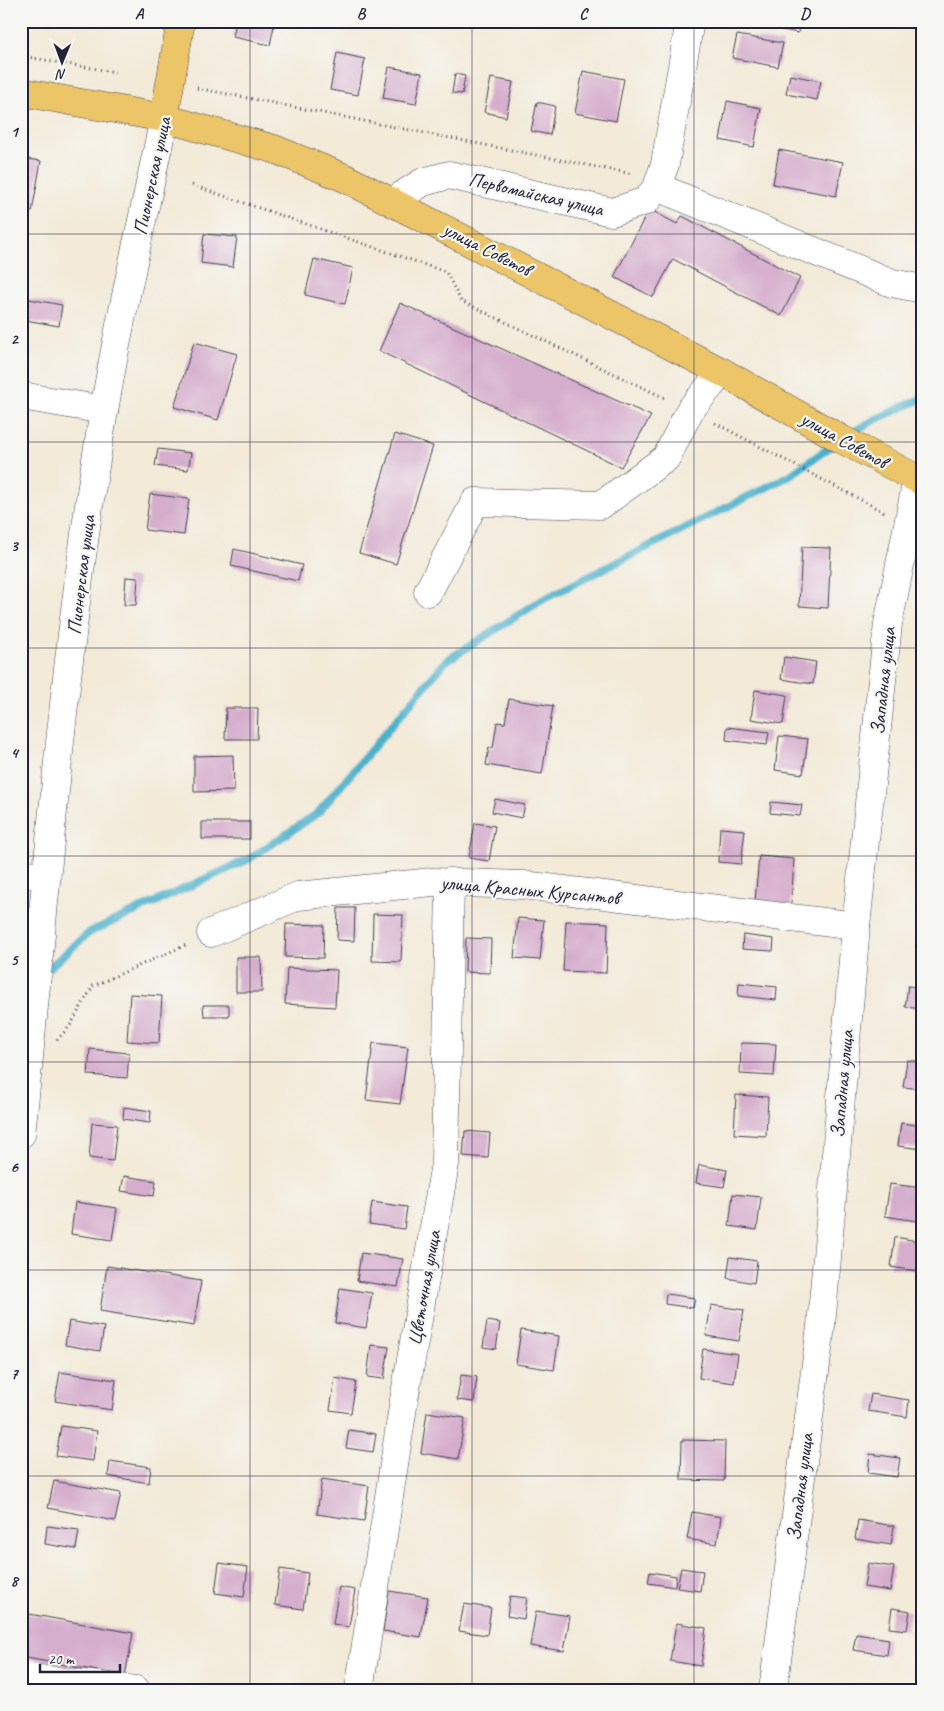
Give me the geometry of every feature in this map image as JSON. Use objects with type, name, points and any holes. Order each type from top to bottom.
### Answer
[{"type":"main road","name":"Пионерская улица","points":[[164,118],[181,21]]},
{"type":"main road","name":"улица Советов","points":[[21,92],[164,118],[274,149],[345,178],[393,201],[722,372],[920,481]]},
{"type":"street","name":"Первомайская улица","points":[[393,201],[423,182],[449,174],[612,212],[646,201],[657,187],[665,164],[690,21]]},
{"type":"street","name":"Пионерская улица","points":[[21,1134],[30,1048],[34,875],[104,410],[164,118]]},
{"type":"street","points":[[657,187],[892,283],[923,290]]},
{"type":"street","points":[[428,592],[475,502],[602,505],[666,458],[690,410],[722,372]]},
{"type":"street","points":[[21,396],[104,410]]},
{"type":"street","name":"Западная улица","points":[[774,1690],[821,1326],[856,926],[888,624],[908,525],[920,481]]},
{"type":"street","name":"улица Красных Курсантов","points":[[211,933],[298,896],[432,882],[523,885],[856,926]]},
{"type":"street","name":"Цветочная улица","points":[[359,1690],[404,1400],[445,1164],[450,882]]},
{"type":"street","points":[[21,1677],[136,1690]]},
{"type":"path","points":[[21,56],[115,72]]},
{"type":"path","points":[[197,88],[638,175],[657,187]]},
{"type":"path","points":[[192,185],[446,272],[461,301],[690,410],[908,525]]},
{"type":"path","points":[[30,1048],[52,1044],[63,1036],[93,986],[211,933]]},
{"type":"building","points":[[236,21],[275,21],[270,45],[233,37]]},
{"type":"building","points":[[758,21],[800,21],[798,33],[757,25]]},
{"type":"building","points":[[737,35],[783,43],[778,67],[732,58]]},
{"type":"building","points":[[337,53],[365,59],[358,95],[330,90]]},
{"type":"building","points":[[389,67],[422,73],[416,104],[383,98]]},
{"type":"building","points":[[583,71],[624,79],[616,121],[575,113]]},
{"type":"building","points":[[455,74],[465,76],[462,94],[452,93]]},
{"type":"building","points":[[790,75],[821,81],[817,100],[786,94]]},
{"type":"building","points":[[491,78],[513,82],[506,117],[484,112]]},
{"type":"building","points":[[727,101],[761,108],[754,147],[720,140]]},
{"type":"building","points":[[537,102],[555,106],[550,135],[531,131]]},
{"type":"building","points":[[779,150],[843,162],[836,196],[773,184]]},
{"type":"building","points":[[21,158],[41,161],[32,212],[21,211]]},
{"type":"building","points":[[649,209],[677,224],[682,216],[800,278],[781,316],[673,259],[653,297],[614,277]]},
{"type":"building","points":[[204,234],[237,237],[233,267],[201,263]]},
{"type":"building","points":[[314,259],[353,268],[345,304],[305,295]]},
{"type":"building","points":[[29,299],[62,305],[59,326],[25,320]]},
{"type":"building","points":[[400,303],[651,416],[621,467],[379,351]]},
{"type":"building","points":[[194,342],[237,354],[218,420],[174,407]]},
{"type":"building","points":[[395,434],[433,446],[396,564],[359,553]]},
{"type":"building","points":[[158,449],[191,453],[188,470],[155,466]]},
{"type":"building","points":[[150,494],[189,499],[184,535],[145,530]]},
{"type":"building","points":[[802,547],[831,548],[828,608],[799,606]]},
{"type":"building","points":[[234,549],[302,565],[298,581],[231,566]]},
{"type":"building","points":[[126,577],[138,578],[136,605],[124,605]]},
{"type":"building","points":[[784,657],[816,662],[813,684],[781,679]]},
{"type":"building","points":[[755,690],[787,695],[783,724],[751,719]]},
{"type":"building","points":[[509,699],[553,706],[542,774],[486,765],[489,747],[493,748],[497,722],[505,723]]},
{"type":"building","points":[[226,708],[258,708],[257,739],[225,739]]},
{"type":"building","points":[[727,727],[769,732],[767,745],[726,740]]},
{"type":"building","points":[[779,736],[808,739],[803,774],[775,770]]},
{"type":"building","points":[[233,755],[234,791],[194,792],[194,756]]},
{"type":"building","points":[[495,799],[525,805],[522,818],[492,812]]},
{"type":"building","points":[[771,802],[802,805],[800,816],[770,813]]},
{"type":"building","points":[[202,822],[250,822],[250,839],[202,839]]},
{"type":"building","points":[[475,823],[495,826],[489,861],[469,858]]},
{"type":"building","points":[[720,828],[745,830],[741,864],[718,862]]},
{"type":"building","points":[[759,856],[794,859],[791,906],[755,902]]},
{"type":"building","points":[[338,908],[355,908],[354,941],[337,940]]},
{"type":"building","points":[[373,914],[403,915],[401,962],[372,961]]},
{"type":"building","points":[[518,918],[544,920],[540,960],[514,958]]},
{"type":"building","points":[[923,919],[923,948],[916,947]]},
{"type":"building","points":[[566,921],[608,923],[606,973],[563,971]]},
{"type":"building","points":[[286,924],[324,925],[323,958],[285,957]]},
{"type":"building","points":[[743,935],[774,939],[773,951],[742,949]]},
{"type":"building","points":[[466,938],[491,939],[490,973],[465,972]]},
{"type":"building","points":[[236,957],[261,957],[262,992],[236,992]]},
{"type":"building","points":[[287,968],[337,970],[335,1007],[285,1004]]},
{"type":"building","points":[[739,983],[777,987],[776,1000],[738,996]]},
{"type":"building","points":[[908,986],[923,988],[923,1009],[905,1007]]},
{"type":"building","points":[[130,994],[162,996],[159,1043],[127,1041]]},
{"type":"building","points":[[203,1005],[229,1005],[229,1016],[204,1016]]},
{"type":"building","points":[[373,1043],[408,1047],[400,1104],[366,1100]]},
{"type":"building","points":[[741,1043],[776,1044],[774,1076],[740,1074]]},
{"type":"building","points":[[90,1049],[129,1053],[127,1078],[88,1075]]},
{"type":"building","points":[[907,1060],[923,1062],[923,1089],[903,1087]]},
{"type":"building","points":[[736,1095],[768,1097],[766,1136],[734,1134]]},
{"type":"building","points":[[124,1107],[151,1111],[150,1123],[123,1119]]},
{"type":"building","points":[[92,1123],[117,1125],[113,1161],[89,1158]]},
{"type":"building","points":[[901,1123],[923,1126],[923,1149],[898,1146]]},
{"type":"building","points":[[465,1131],[490,1133],[488,1158],[463,1156]]},
{"type":"building","points":[[699,1165],[727,1170],[724,1187],[696,1183]]},
{"type":"building","points":[[124,1176],[156,1181],[154,1196],[121,1191]]},
{"type":"building","points":[[890,1184],[923,1188],[923,1222],[885,1216]]},
{"type":"building","points":[[733,1194],[761,1197],[757,1230],[729,1226]]},
{"type":"building","points":[[75,1202],[117,1208],[112,1240],[71,1234]]},
{"type":"building","points":[[372,1202],[407,1207],[404,1229],[369,1224]]},
{"type":"building","points":[[895,1237],[923,1242],[923,1272],[891,1267]]},
{"type":"building","points":[[361,1253],[403,1259],[398,1287],[357,1281]]},
{"type":"building","points":[[730,1257],[757,1261],[754,1283],[727,1278]]},
{"type":"building","points":[[107,1266],[201,1281],[194,1326],[100,1311]]},
{"type":"building","points":[[340,1288],[372,1293],[366,1328],[335,1323]]},
{"type":"building","points":[[666,1294],[695,1298],[693,1308],[665,1304]]},
{"type":"building","points":[[711,1305],[744,1310],[739,1341],[706,1336]]},
{"type":"building","points":[[69,1321],[104,1327],[100,1351],[65,1345]]},
{"type":"building","points":[[487,1321],[500,1323],[496,1349],[483,1347]]},
{"type":"building","points":[[521,1330],[559,1336],[554,1370],[516,1364]]},
{"type":"building","points":[[371,1345],[389,1347],[384,1379],[367,1377]]},
{"type":"building","points":[[703,1349],[738,1354],[734,1383],[699,1378]]},
{"type":"building","points":[[60,1372],[116,1380],[112,1410],[55,1401]]},
{"type":"building","points":[[461,1375],[477,1377],[474,1402],[457,1400]]},
{"type":"building","points":[[335,1378],[356,1382],[351,1413],[330,1410]]},
{"type":"building","points":[[871,1394],[909,1400],[907,1417],[868,1411]]},
{"type":"building","points":[[427,1412],[465,1418],[458,1459],[421,1453]]},
{"type":"building","points":[[61,1426],[97,1431],[93,1461],[56,1456]]},
{"type":"building","points":[[349,1430],[376,1434],[373,1452],[346,1448]]},
{"type":"building","points":[[682,1440],[725,1441],[724,1481],[681,1480]]},
{"type":"building","points":[[870,1454],[900,1458],[897,1477],[868,1473]]},
{"type":"building","points":[[110,1461],[151,1467],[149,1483],[108,1476]]},
{"type":"building","points":[[322,1479],[369,1486],[364,1521],[317,1514]]},
{"type":"building","points":[[54,1481],[121,1493],[115,1521],[48,1508]]},
{"type":"building","points":[[692,1512],[721,1517],[717,1544],[687,1539]]},
{"type":"building","points":[[858,1520],[894,1526],[891,1545],[855,1539]]},
{"type":"building","points":[[47,1526],[79,1530],[76,1549],[45,1544]]},
{"type":"building","points":[[219,1563],[248,1567],[244,1597],[215,1593]]},
{"type":"building","points":[[868,1563],[894,1567],[890,1591],[864,1587]]},
{"type":"building","points":[[681,1568],[703,1571],[700,1591],[677,1588]]},
{"type":"building","points":[[280,1569],[308,1573],[303,1609],[275,1605]]},
{"type":"building","points":[[650,1572],[676,1576],[675,1587],[648,1583]]},
{"type":"building","points":[[339,1587],[355,1590],[349,1627],[333,1624]]},
{"type":"building","points":[[389,1591],[428,1597],[421,1637],[383,1631]]},
{"type":"building","points":[[510,1596],[527,1598],[524,1619],[507,1616]]},
{"type":"building","points":[[464,1604],[491,1608],[487,1635],[459,1631]]},
{"type":"building","points":[[892,1608],[910,1611],[907,1630],[889,1628]]},
{"type":"building","points":[[536,1611],[570,1616],[564,1651],[530,1646]]},
{"type":"building","points":[[24,1613],[133,1633],[125,1676],[21,1657]]},
{"type":"building","points":[[676,1623],[706,1628],[701,1666],[670,1661]]},
{"type":"building","points":[[856,1634],[889,1639],[887,1655],[853,1650]]},
{"type":"waterway","points":[[846,436],[874,420],[923,398]]},
{"type":"waterway","points":[[44,972],[90,932],[249,859],[318,813],[446,661],[542,600],[789,476],[837,442]]}]
